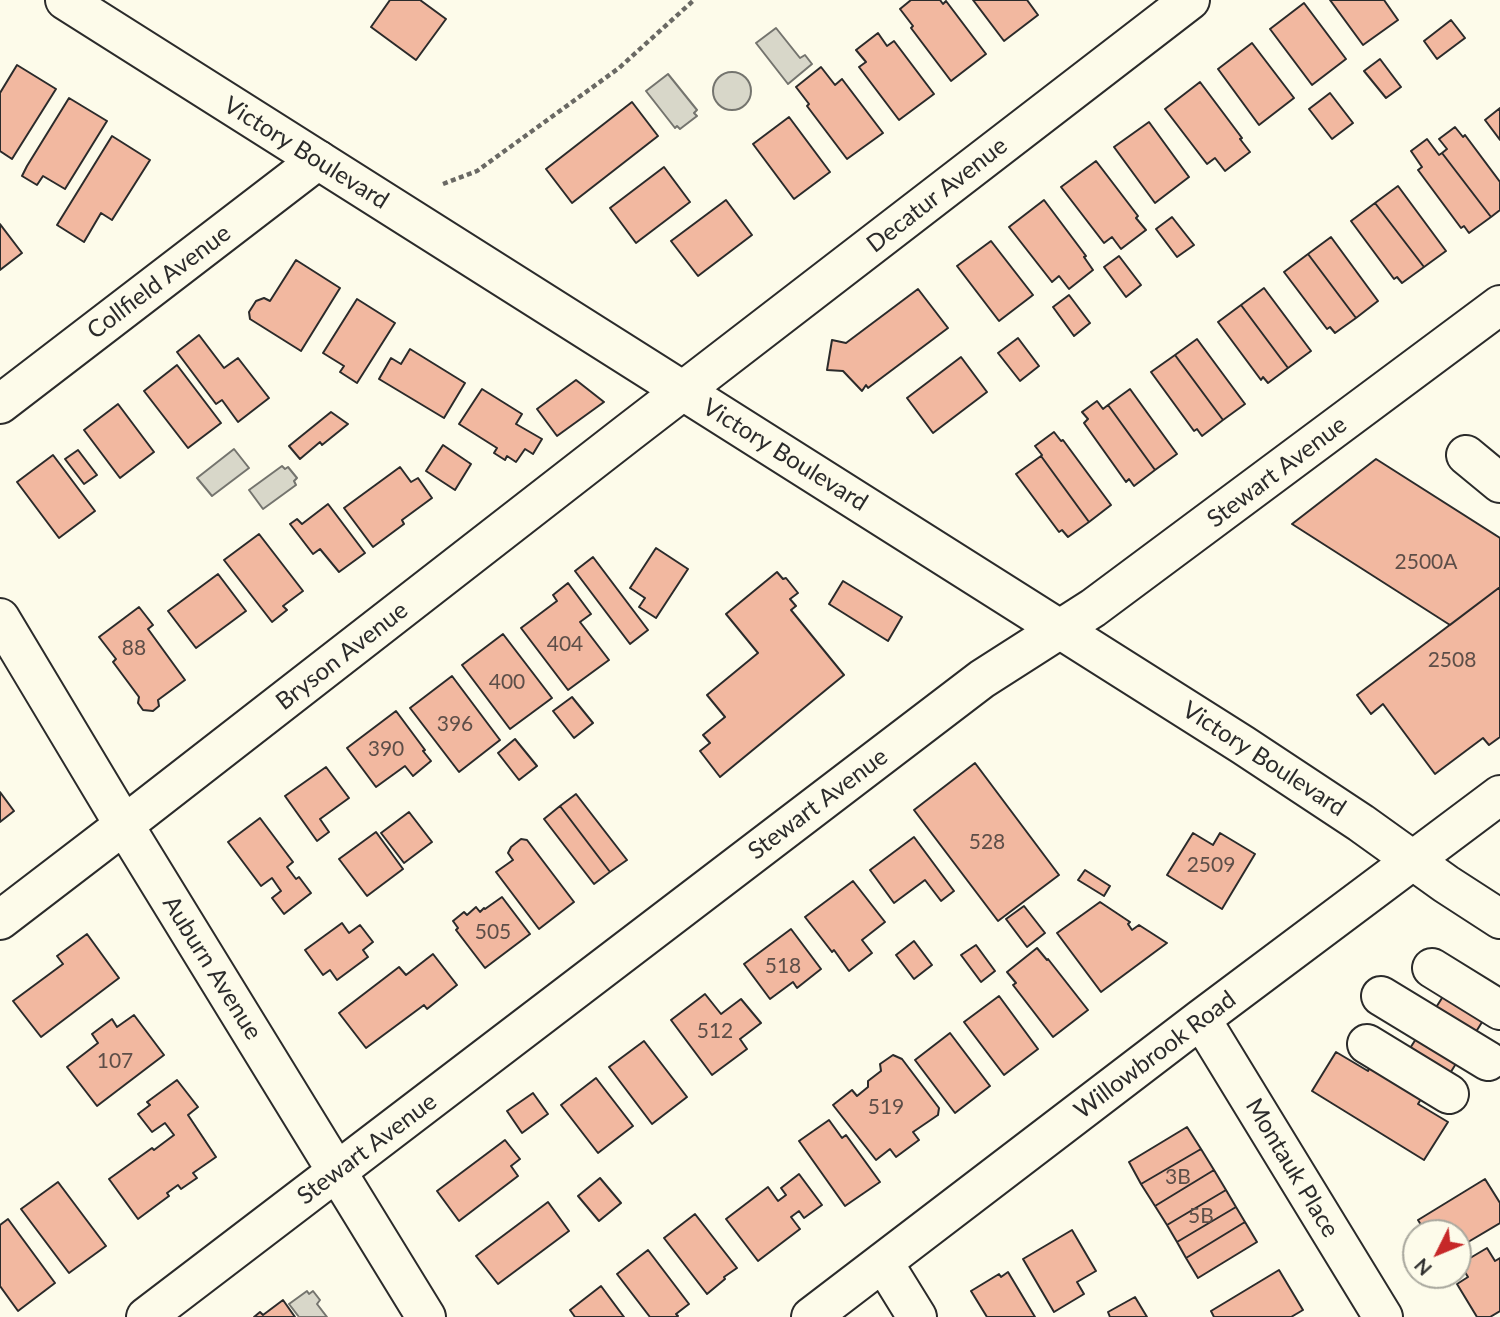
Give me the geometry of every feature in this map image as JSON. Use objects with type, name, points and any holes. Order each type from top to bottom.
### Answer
[{"type":"street","name":"Victory Boulevard","points":[[65,0],[1243,745],[1500,919]]},
{"type":"street","name":"Decatur Avenue","points":[[683,390],[1190,0]]},
{"type":"street","name":"Collfield Avenue","points":[[0,404],[318,160]]},
{"type":"street","name":"Stewart Avenue","points":[[146,1317],[982,679],[1093,608],[1500,305]]},
{"type":"street","name":"Bryson Avenue","points":[[0,920],[683,390]]},
{"type":"street","points":[[1466,455],[1500,483]]},
{"type":"street","name":"Auburn Avenue","points":[[0,618],[426,1317]]},
{"type":"street","name":"Willowbrook Road","points":[[811,1317],[1500,794]]},
{"type":"street","points":[[1432,968],[1500,1010]]},
{"type":"street","points":[[1381,996],[1488,1061]]},
{"type":"street","name":"Montauk Place","points":[[1201,1019],[1383,1317]]},
{"type":"street","points":[[1367,1044],[1448,1094]]},
{"type":"street","points":[[883,1262],[917,1317]]},
{"type":"path","points":[[684,0],[689,5]]},
{"type":"path","points":[[443,184],[477,171],[619,68],[694,0]]},
{"type":"shaded area","points":[[776,28],[800,58],[805,55],[812,64],[788,84],[756,43]]},
{"type":"shaded area","points":[[732,72],[745,78],[751,91],[745,104],[732,110],[719,104],[713,91],[719,78]]},
{"type":"shaded area","points":[[668,74],[697,110],[694,113],[697,116],[680,129],[677,126],[675,128],[646,91]]},
{"type":"shaded area","points":[[234,449],[249,468],[212,496],[197,478]]},
{"type":"shaded area","points":[[282,466],[285,469],[288,467],[297,478],[294,481],[296,485],[263,509],[249,490]]},
{"type":"shaded area","points":[[307,1291],[309,1294],[313,1291],[320,1300],[317,1304],[327,1317],[299,1317],[289,1304]]},
{"type":"building","points":[[390,0],[420,0],[446,19],[416,60],[371,27]]},
{"type":"building","points":[[911,0],[940,0],[943,4],[946,1],[986,54],[951,81],[900,9]]},
{"type":"building","points":[[973,0],[1027,0],[1038,15],[1004,41]]},
{"type":"building","points":[[1330,0],[1384,0],[1398,20],[1363,45]]},
{"type":"building","points":[[1304,3],[1346,59],[1312,85],[1270,29]]},
{"type":"building","points":[[1451,20],[1465,38],[1437,59],[1424,41]]},
{"type":"building","points":[[878,33],[887,46],[894,41],[934,94],[899,120],[859,67],[866,62],[856,50]]},
{"type":"building","points":[[1252,43],[1294,98],[1259,125],[1218,69]]},
{"type":"building","points":[[1380,59],[1401,87],[1386,98],[1364,71]]},
{"type":"building","points":[[17,65],[56,89],[12,159],[0,151],[0,93]]},
{"type":"building","points":[[821,67],[835,85],[842,79],[883,133],[847,159],[796,87]]},
{"type":"building","points":[[1200,82],[1250,152],[1225,171],[1215,158],[1207,164],[1165,109]]},
{"type":"building","points":[[1330,93],[1353,123],[1332,139],[1309,109]]},
{"type":"building","points":[[69,98],[107,121],[65,189],[43,176],[37,185],[22,176]]},
{"type":"building","points":[[632,102],[658,136],[572,203],[546,169]]},
{"type":"building","points":[[1500,108],[1500,140],[1485,120]]},
{"type":"building","points":[[789,117],[830,172],[794,199],[753,144]]},
{"type":"building","points":[[1149,122],[1189,177],[1155,203],[1114,147]]},
{"type":"building","points":[[1455,127],[1463,137],[1465,135],[1500,182],[1500,210],[1491,217],[1442,153],[1447,149],[1439,139]]},
{"type":"building","points":[[112,136],[150,160],[112,220],[101,213],[84,242],[57,225]]},
{"type":"building","points":[[1427,139],[1439,155],[1442,153],[1491,217],[1469,233],[1464,226],[1461,228],[1418,170],[1422,167],[1411,151]]},
{"type":"building","points":[[1096,161],[1146,230],[1121,249],[1112,237],[1104,243],[1061,187]]},
{"type":"building","points":[[664,167],[690,202],[636,243],[610,208]]},
{"type":"building","points":[[1398,186],[1446,251],[1424,267],[1375,203]]},
{"type":"building","points":[[726,200],[752,235],[698,276],[671,241]]},
{"type":"building","points":[[1044,200],[1086,256],[1084,257],[1093,270],[1069,289],[1059,276],[1052,282],[1009,227]]},
{"type":"building","points":[[1375,203],[1424,267],[1402,283],[1397,277],[1394,279],[1351,221]]},
{"type":"building","points":[[1172,217],[1194,245],[1177,257],[1156,229]]},
{"type":"building","points":[[0,224],[22,253],[0,270]]},
{"type":"building","points":[[1331,237],[1378,301],[1356,318],[1308,254]]},
{"type":"building","points":[[991,241],[1033,295],[999,321],[957,266]]},
{"type":"building","points":[[1308,254],[1356,318],[1335,333],[1330,327],[1327,329],[1284,272]]},
{"type":"building","points":[[1119,256],[1141,285],[1126,297],[1104,267]]},
{"type":"building","points":[[296,260],[340,288],[301,351],[250,319],[249,312],[256,301],[264,298],[270,301]]},
{"type":"building","points":[[1264,288],[1311,351],[1288,368],[1241,305]]},
{"type":"building","points":[[918,289],[948,328],[868,388],[866,385],[862,391],[843,371],[827,370],[832,340],[846,343]]},
{"type":"building","points":[[1069,295],[1090,323],[1074,336],[1053,307]]},
{"type":"building","points":[[357,299],[395,323],[357,383],[340,372],[344,366],[323,353]]},
{"type":"building","points":[[1241,305],[1288,368],[1268,383],[1263,377],[1261,380],[1218,322]]},
{"type":"building","points":[[199,335],[224,368],[238,358],[269,398],[238,422],[222,400],[216,404],[177,352]]},
{"type":"building","points":[[1018,338],[1039,366],[1020,381],[998,353]]},
{"type":"building","points":[[1197,339],[1245,404],[1223,420],[1175,355]]},
{"type":"building","points":[[410,349],[465,383],[444,418],[379,379],[391,358],[401,364]]},
{"type":"building","points":[[1175,355],[1223,420],[1202,436],[1197,429],[1194,431],[1151,372]]},
{"type":"building","points":[[961,357],[987,392],[933,433],[907,398]]},
{"type":"building","points":[[177,365],[221,423],[188,448],[144,391]]},
{"type":"building","points":[[576,380],[604,402],[557,436],[537,409]]},
{"type":"building","points":[[482,389],[522,414],[516,424],[542,439],[533,454],[525,449],[516,462],[507,456],[505,460],[494,453],[497,448],[459,424]]},
{"type":"building","points":[[1130,389],[1177,454],[1155,470],[1108,405]]},
{"type":"building","points":[[1097,401],[1103,409],[1108,405],[1155,470],[1134,486],[1129,479],[1126,482],[1084,423],[1088,419],[1082,412]]},
{"type":"building","points":[[118,404],[154,452],[120,478],[84,430]]},
{"type":"building","points":[[331,412],[348,424],[300,459],[289,446]]},
{"type":"building","points":[[1054,432],[1063,440],[1111,505],[1089,522],[1035,446]]},
{"type":"building","points":[[443,445],[471,464],[455,490],[426,471]]},
{"type":"building","points":[[78,450],[97,475],[84,484],[65,459]]},
{"type":"building","points":[[53,455],[95,511],[59,538],[17,482]]},
{"type":"building","points":[[1041,456],[1089,522],[1068,537],[1062,530],[1059,532],[1016,474]]},
{"type":"building","points":[[1376,459],[1500,538],[1500,587],[1450,625],[1292,524]]},
{"type":"building","points":[[400,467],[411,482],[418,478],[432,498],[402,520],[404,524],[373,547],[344,508]]},
{"type":"building","points":[[328,504],[365,553],[339,572],[320,549],[313,554],[290,524],[297,519],[302,524]]},
{"type":"building","points":[[259,534],[303,591],[283,606],[287,610],[272,622],[224,560]]},
{"type":"building","points":[[656,548],[688,569],[656,618],[639,607],[645,598],[630,588]]},
{"type":"building","points":[[593,557],[648,630],[630,644],[575,571]]},
{"type":"building","points":[[777,572],[783,579],[786,578],[798,593],[790,599],[796,606],[791,610],[844,675],[720,777],[700,751],[710,743],[703,735],[725,717],[707,695],[758,653],[726,614]]},
{"type":"building","points":[[218,574],[246,611],[196,648],[168,611]]},
{"type":"building","points":[[843,581],[902,617],[888,641],[829,604]]},
{"type":"building","points":[[568,583],[591,614],[580,622],[609,660],[568,690],[521,628],[557,601],[553,595]]},
{"type":"building","points":[[1500,587],[1500,737],[1489,745],[1483,738],[1435,774],[1383,704],[1371,714],[1357,695]]},
{"type":"building","points":[[139,607],[153,625],[148,629],[185,680],[158,700],[159,706],[153,711],[143,710],[138,703],[139,697],[113,662],[116,659],[99,637]]},
{"type":"building","points":[[503,634],[552,698],[510,729],[462,665]]},
{"type":"building","points":[[452,676],[500,740],[459,772],[410,708]]},
{"type":"building","points":[[572,697],[593,723],[574,738],[553,711]]},
{"type":"building","points":[[396,711],[431,761],[413,776],[405,766],[376,787],[347,748]]},
{"type":"building","points":[[515,739],[537,766],[519,780],[498,753]]},
{"type":"building","points":[[975,763],[1059,875],[998,921],[914,810]]},
{"type":"building","points":[[326,767],[349,798],[320,819],[329,832],[317,841],[285,796]]},
{"type":"building","points":[[0,792],[14,811],[0,822]]},
{"type":"building","points":[[576,794],[627,860],[610,872],[560,806]]},
{"type":"building","points":[[560,806],[610,872],[594,884],[544,819]]},
{"type":"building","points":[[409,812],[432,842],[404,863],[381,833]]},
{"type":"building","points":[[260,818],[293,862],[287,867],[311,893],[284,914],[272,898],[281,891],[272,878],[261,886],[228,842]]},
{"type":"building","points":[[376,832],[403,869],[367,896],[339,859]]},
{"type":"building","points":[[1193,833],[1213,845],[1220,833],[1255,854],[1222,909],[1167,875]]},
{"type":"building","points":[[914,837],[954,891],[941,901],[925,880],[894,903],[870,870]]},
{"type":"building","points":[[521,839],[527,840],[574,902],[539,929],[496,872],[513,860],[508,853]]},
{"type":"building","points":[[1085,870],[1110,886],[1104,896],[1078,880]]},
{"type":"building","points":[[853,881],[885,922],[862,940],[872,953],[849,971],[805,917]]},
{"type":"building","points":[[502,897],[530,934],[485,968],[456,930],[458,928],[453,921],[464,912],[467,915],[476,907],[480,912]]},
{"type":"building","points":[[1100,902],[1130,922],[1128,924],[1132,930],[1139,925],[1167,943],[1101,992],[1057,933]]},
{"type":"building","points":[[1024,906],[1045,933],[1027,947],[1006,919]]},
{"type":"building","points":[[342,923],[349,933],[360,925],[373,942],[363,950],[368,957],[337,980],[330,970],[323,975],[305,950]]},
{"type":"building","points":[[791,929],[821,969],[797,988],[793,982],[770,999],[744,964]]},
{"type":"building","points":[[87,934],[119,978],[41,1037],[13,1001],[63,964],[57,956]]},
{"type":"building","points":[[914,941],[932,965],[914,979],[896,955]]},
{"type":"building","points":[[976,945],[995,971],[981,982],[961,955]]},
{"type":"building","points":[[1037,948],[1088,1010],[1053,1037],[1013,985],[1016,983],[1007,972]]},
{"type":"building","points":[[433,954],[457,985],[427,1009],[424,1005],[366,1048],[339,1013],[399,967],[406,975]]},
{"type":"building","points":[[1449,987],[1489,1011],[1437,1094],[1400,1064]]},
{"type":"building","points":[[705,994],[721,1014],[741,999],[761,1023],[740,1039],[747,1049],[712,1075],[671,1020]]},
{"type":"building","points":[[999,996],[1038,1049],[1004,1075],[964,1022]]},
{"type":"building","points":[[134,1015],[164,1055],[97,1106],[67,1067],[98,1043],[92,1034],[112,1019],[117,1027]]},
{"type":"building","points":[[950,1033],[990,1086],[955,1113],[915,1060]]},
{"type":"building","points":[[644,1041],[687,1097],[652,1124],[609,1067]]},
{"type":"building","points":[[1336,1052],[1368,1071],[1370,1067],[1421,1099],[1418,1104],[1448,1122],[1424,1160],[1312,1091]]},
{"type":"building","points":[[893,1055],[902,1059],[939,1108],[938,1115],[913,1132],[919,1140],[896,1157],[890,1149],[876,1160],[833,1105],[852,1090],[857,1096],[868,1087],[868,1081],[881,1071],[880,1064]]},
{"type":"building","points":[[596,1078],[633,1126],[598,1153],[561,1105]]},
{"type":"building","points":[[177,1080],[198,1107],[188,1115],[216,1157],[193,1173],[197,1178],[181,1189],[178,1185],[167,1193],[169,1196],[138,1219],[109,1179],[174,1135],[165,1123],[152,1132],[138,1114],[150,1105],[147,1102]]},
{"type":"building","points":[[533,1093],[548,1114],[522,1133],[507,1111]]},
{"type":"building","points":[[829,1120],[842,1138],[846,1135],[880,1182],[845,1206],[799,1141]]},
{"type":"building","points":[[1187,1127],[1201,1149],[1141,1184],[1129,1162]]},
{"type":"building","points":[[505,1140],[520,1159],[511,1166],[518,1176],[459,1221],[437,1191]]},
{"type":"building","points":[[1201,1149],[1214,1170],[1155,1206],[1141,1184]]},
{"type":"building","points":[[1214,1170],[1226,1190],[1167,1225],[1155,1206]]},
{"type":"building","points":[[799,1174],[822,1205],[804,1218],[799,1211],[791,1217],[800,1229],[758,1261],[726,1219],[768,1187],[778,1201],[786,1195],[781,1188]]},
{"type":"building","points":[[600,1178],[621,1203],[599,1221],[578,1196]]},
{"type":"building","points":[[1485,1179],[1500,1203],[1500,1223],[1472,1240],[1472,1219],[1420,1219]]},
{"type":"building","points":[[58,1182],[106,1246],[69,1273],[21,1209]]},
{"type":"building","points":[[1226,1190],[1236,1207],[1177,1242],[1167,1225]]},
{"type":"building","points":[[548,1202],[569,1231],[498,1284],[476,1256]]},
{"type":"building","points":[[1236,1207],[1245,1222],[1186,1258],[1177,1242]]},
{"type":"building","points":[[695,1214],[737,1268],[707,1294],[664,1238]]},
{"type":"building","points":[[8,1219],[55,1283],[18,1311],[0,1286],[0,1225]]},
{"type":"building","points":[[1245,1222],[1257,1242],[1198,1278],[1186,1258]]},
{"type":"building","points":[[1072,1230],[1096,1271],[1077,1282],[1084,1294],[1054,1312],[1023,1259]]},
{"type":"building","points":[[1487,1248],[1495,1261],[1500,1258],[1500,1311],[1490,1317],[1477,1317],[1460,1289],[1472,1289],[1472,1257]]},
{"type":"building","points":[[648,1250],[689,1304],[676,1314],[676,1317],[650,1317],[617,1274]]},
{"type":"building","points":[[1279,1270],[1303,1310],[1291,1317],[1214,1317],[1211,1311]]},
{"type":"building","points":[[1008,1272],[1035,1317],[987,1317],[971,1291],[999,1274],[1001,1277]]},
{"type":"building","points":[[601,1286],[624,1317],[575,1317],[570,1310]]},
{"type":"building","points":[[1135,1297],[1147,1317],[1110,1317],[1108,1312]]},
{"type":"building","points":[[283,1300],[295,1317],[254,1317],[260,1312],[263,1315]]}]
